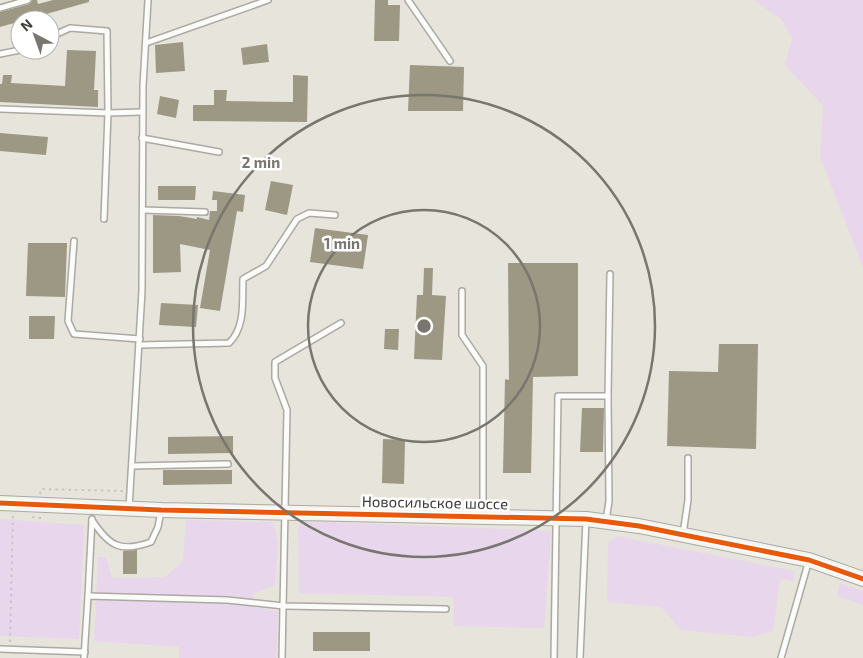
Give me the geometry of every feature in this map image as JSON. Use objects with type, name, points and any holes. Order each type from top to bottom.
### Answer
[{"type":"street","name":"Новосильское шоссе","points":[[0,503],[93,513],[130,508],[586,519],[683,534],[809,560],[863,579]]},
{"type":"lane","points":[[0,8],[28,0]]},
{"type":"lane","points":[[130,508],[139,342],[143,210],[142,112],[148,0]]},
{"type":"lane","points":[[146,43],[268,0]]},
{"type":"lane","points":[[408,0],[450,61]]},
{"type":"lane","points":[[60,32],[70,28],[107,31],[108,113],[104,220]]},
{"type":"lane","points":[[0,109],[108,113],[142,112]]},
{"type":"lane","points":[[142,138],[220,152]]},
{"type":"lane","points":[[143,210],[205,212]]},
{"type":"lane","points":[[74,241],[68,321],[74,334],[139,342],[229,343],[237,336],[242,318],[243,279],[266,266],[297,219],[309,213],[335,215]]},
{"type":"lane","points":[[606,522],[609,502],[610,274]]},
{"type":"lane","points":[[462,290],[462,336],[483,366],[483,517]]},
{"type":"lane","points":[[282,658],[287,410],[275,378],[275,362],[341,323]]},
{"type":"lane","points":[[554,658],[558,396],[608,396]]},
{"type":"lane","points":[[683,534],[688,500],[688,458]]},
{"type":"lane","points":[[132,466],[228,464]]},
{"type":"lane","points":[[93,513],[104,537],[120,547],[136,547],[151,542],[158,527],[161,510]]},
{"type":"lane","points":[[0,649],[84,655],[93,513]]},
{"type":"lane","points":[[580,658],[586,519]]},
{"type":"lane","points":[[781,658],[809,560]]},
{"type":"lane","points":[[88,596],[227,600],[284,606],[446,609]]},
{"type":"path","points":[[31,517],[41,518],[40,489],[131,491]]},
{"type":"path","points":[[10,650],[11,516],[21,516]]},
{"type":"shaded area","points":[[754,0],[863,0],[863,267],[820,157],[823,106],[785,65],[792,38],[781,19]]},
{"type":"shaded area","points":[[0,519],[84,525],[79,639],[0,636]]},
{"type":"shaded area","points":[[186,520],[273,522],[278,543],[275,585],[254,593],[252,607],[278,611],[276,658],[179,658],[179,647],[94,641],[98,557],[106,557],[112,578],[165,577],[183,561]]},
{"type":"shaded area","points":[[302,521],[551,531],[544,628],[454,626],[453,597],[299,593],[298,527]]},
{"type":"shaded area","points":[[617,536],[794,571],[793,581],[780,579],[773,631],[751,637],[681,630],[661,607],[607,602],[608,543]]},
{"type":"shaded area","points":[[840,583],[863,591],[863,605],[837,596]]},
{"type":"building","points":[[32,0],[37,0],[38,4],[53,0],[89,0],[89,2],[60,10],[10,10],[10,24],[0,27],[0,12],[29,4]]},
{"type":"building","points":[[375,0],[388,0],[388,5],[400,5],[399,41],[374,41]]},
{"type":"building","points":[[183,42],[185,71],[156,73],[155,45]]},
{"type":"building","points":[[267,44],[269,62],[243,65],[241,48]]},
{"type":"building","points":[[67,50],[96,51],[94,90],[98,90],[98,107],[0,102],[0,84],[2,84],[3,75],[12,75],[11,83],[65,86]]},
{"type":"building","points":[[410,65],[464,67],[463,111],[408,111]]},
{"type":"building","points":[[293,75],[308,76],[307,122],[193,121],[193,105],[214,105],[214,90],[227,90],[226,101],[293,102]]},
{"type":"building","points":[[160,96],[179,100],[176,118],[157,114]]},
{"type":"building","points":[[0,133],[48,137],[46,155],[0,151]]},
{"type":"building","points":[[271,181],[293,185],[287,215],[265,210]]},
{"type":"building","points":[[158,186],[196,186],[195,200],[158,200]]},
{"type":"building","points":[[213,191],[245,195],[243,212],[237,211],[220,311],[200,308],[210,250],[180,244],[181,272],[153,273],[153,215],[197,219],[197,217],[209,220],[210,211],[217,211],[217,200],[212,200]]},
{"type":"building","points":[[315,228],[368,235],[363,269],[310,262]]},
{"type":"building","points":[[28,243],[67,243],[65,297],[26,296]]},
{"type":"building","points":[[508,263],[578,263],[578,376],[533,377],[531,473],[503,473],[505,379],[509,380]]},
{"type":"building","points":[[424,268],[433,268],[432,295],[446,296],[442,360],[414,359],[417,295],[423,295]]},
{"type":"building","points":[[161,303],[198,305],[196,327],[159,325]]},
{"type":"building","points":[[29,316],[55,316],[54,339],[29,339]]},
{"type":"building","points":[[385,329],[399,329],[398,350],[384,349]]},
{"type":"building","points":[[719,344],[758,344],[756,449],[667,446],[669,371],[718,372]]},
{"type":"building","points":[[582,408],[604,408],[603,452],[580,452]]},
{"type":"building","points":[[233,436],[233,453],[168,454],[168,437]]},
{"type":"building","points":[[383,439],[405,440],[404,484],[382,483]]},
{"type":"building","points":[[163,470],[232,470],[232,484],[163,485]]},
{"type":"building","points":[[137,550],[137,574],[123,574],[123,551]]},
{"type":"building","points":[[313,632],[370,632],[370,651],[313,651]]},
{"type":"cycle path","points":[[0,503],[161,510],[586,519],[639,526],[809,560],[863,579]]}]
